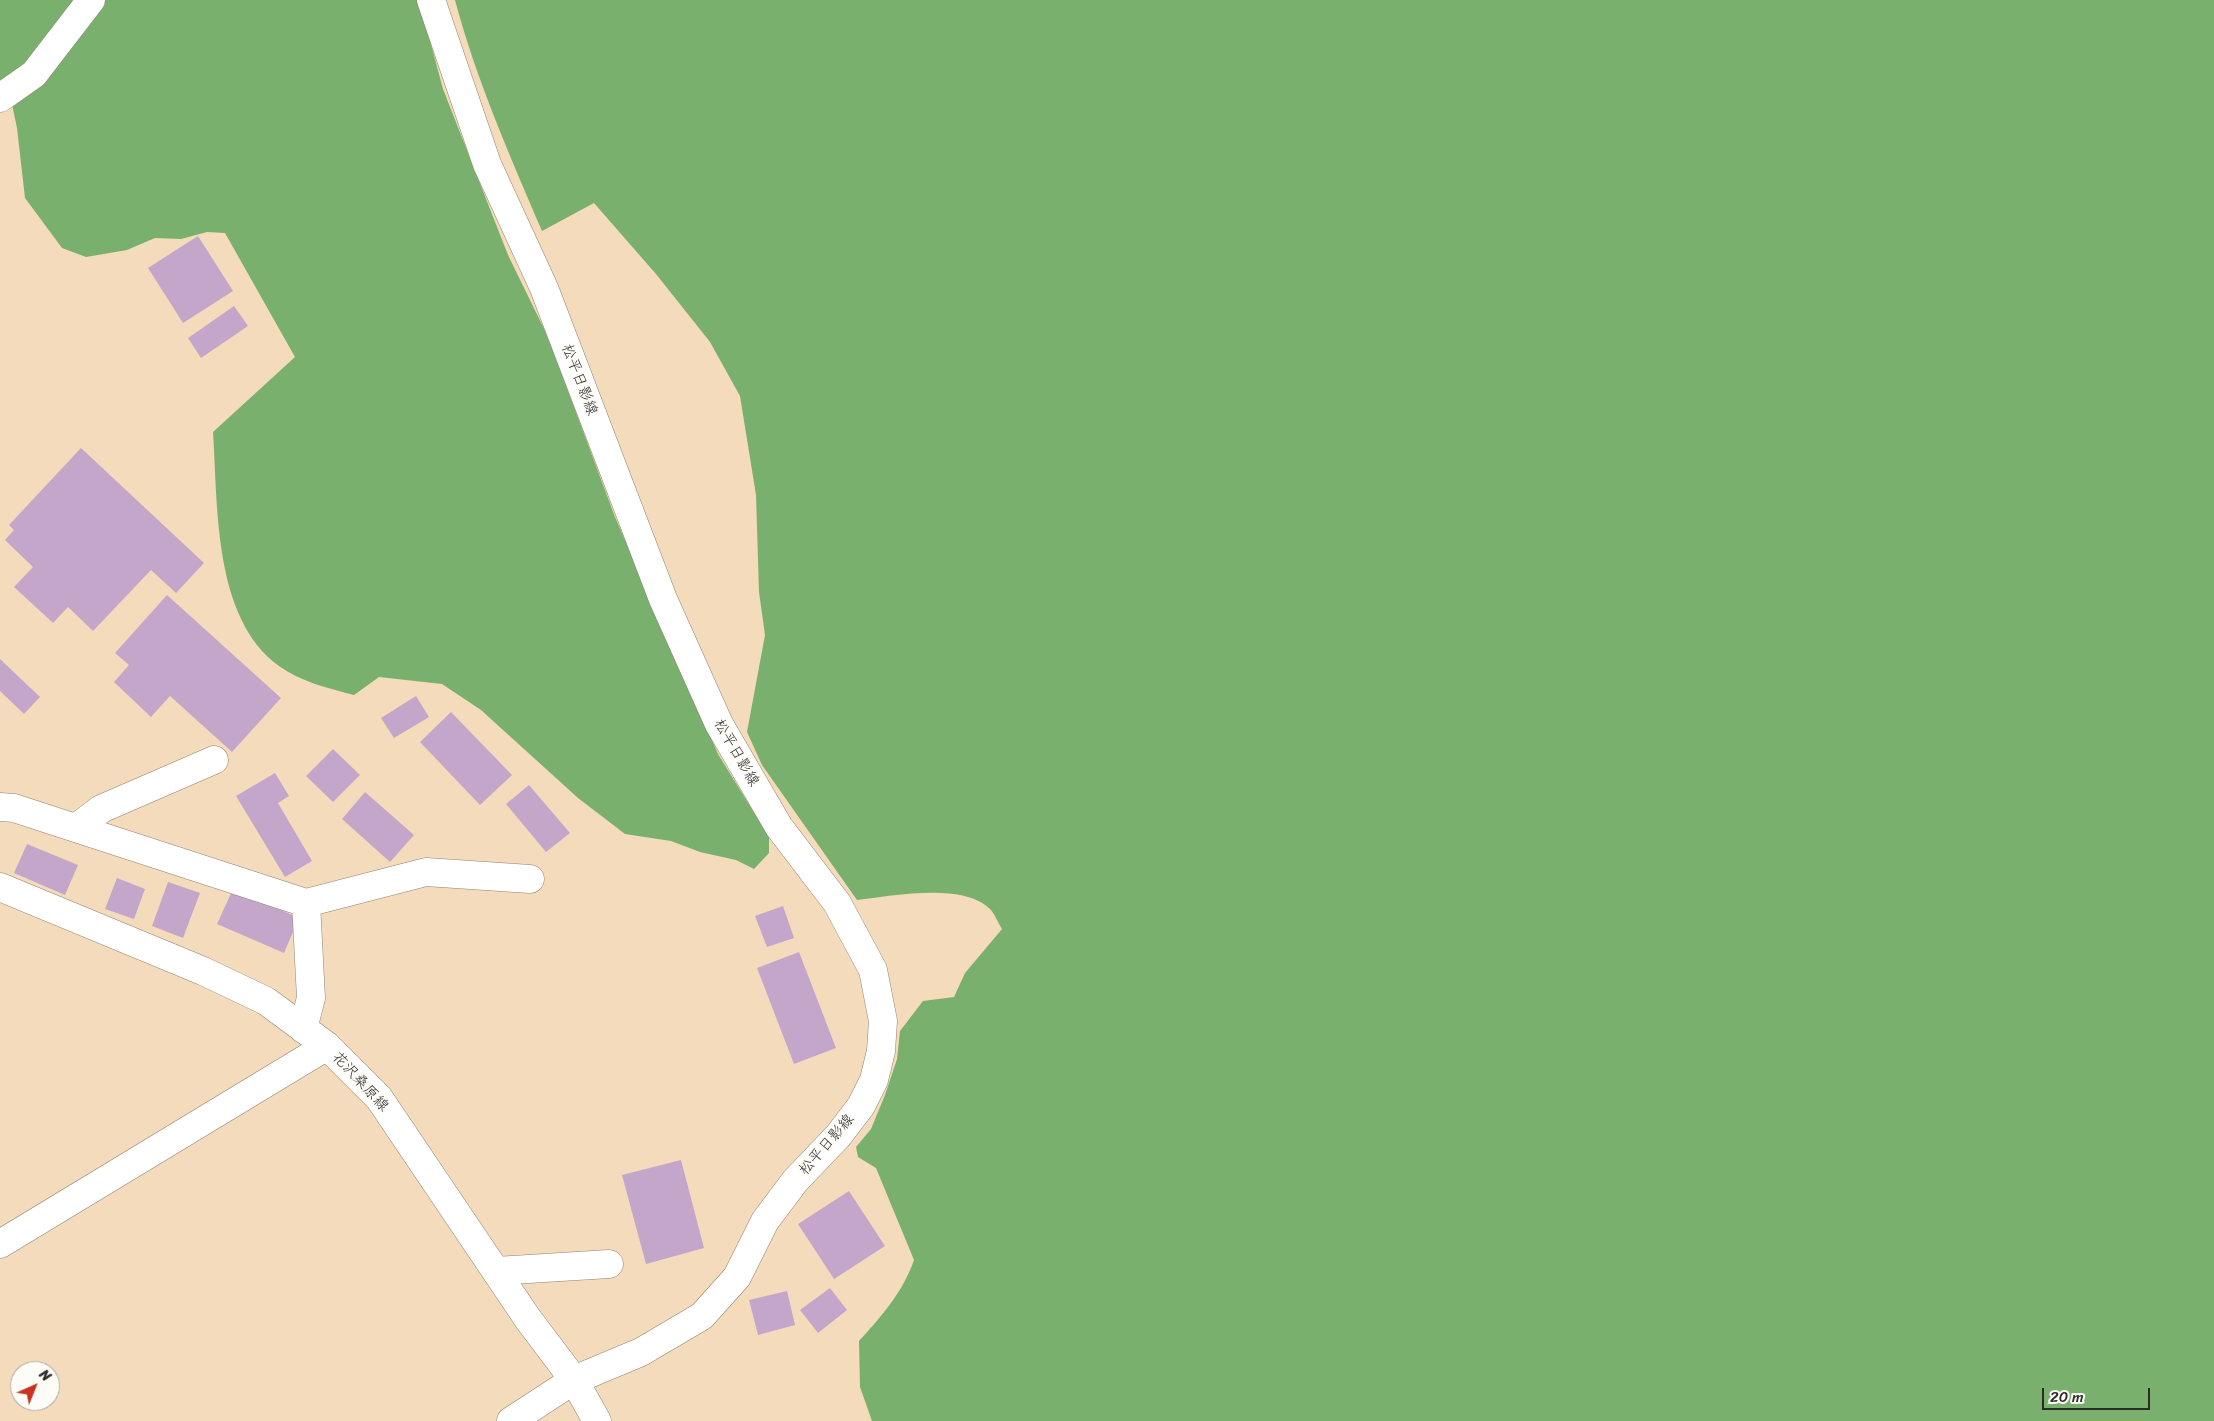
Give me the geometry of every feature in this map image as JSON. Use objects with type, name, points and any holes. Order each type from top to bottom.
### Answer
[{"type":"street","points":[[0,98],[34,74],[91,0]]},
{"type":"street","name":"松平日影線","points":[[432,3],[487,164],[544,288],[663,600],[719,724],[779,827],[837,903],[873,970],[883,1020],[881,1051],[874,1080],[861,1106],[838,1136],[795,1181],[765,1222],[737,1277],[702,1316],[641,1352],[574,1380],[511,1421]]},
{"type":"street","points":[[76,828],[100,809],[214,760]]},
{"type":"street","points":[[0,807],[14,808],[306,902],[426,872],[530,879]]},
{"type":"street","name":"花沢桑原線","points":[[0,887],[203,971],[266,1001],[327,1046],[379,1098],[528,1319],[574,1380],[597,1421]]},
{"type":"street","points":[[303,1029],[311,998],[306,902]]},
{"type":"street","points":[[0,1244],[327,1046]]},
{"type":"street","points":[[496,1271],[609,1264]]},
{"type":"green space","points":[[0,0],[419,0],[443,89],[508,255],[548,337],[615,517],[718,754],[769,837],[769,853],[754,869],[736,860],[700,852],[671,841],[625,834],[578,798],[481,710],[442,684],[379,677],[354,695],[315,684],[287,672],[257,645],[242,620],[230,590],[223,559],[216,493],[213,432],[295,357],[225,233],[207,232],[181,239],[155,238],[127,250],[86,257],[62,248],[25,198],[17,128],[10,95],[0,84]]},
{"type":"green space","points":[[455,0],[2214,0],[2214,1421],[872,1421],[860,1387],[859,1341],[898,1293],[914,1260],[876,1168],[858,1157],[856,1147],[871,1129],[885,1095],[897,1059],[900,1031],[923,1001],[954,997],[965,973],[1002,929],[990,909],[978,901],[963,896],[945,893],[926,893],[857,900],[762,765],[747,732],[765,635],[759,592],[756,495],[740,396],[710,342],[656,274],[594,203],[542,231],[483,88]]},
{"type":"building","points":[[198,236],[233,291],[183,323],[148,268]]},
{"type":"building","points":[[234,306],[248,326],[201,358],[188,338]]},
{"type":"building","points":[[81,448],[204,563],[176,593],[151,570],[93,631],[68,607],[53,623],[14,587],[33,567],[5,540],[14,530],[9,525]]},
{"type":"building","points":[[167,595],[281,698],[232,752],[170,696],[151,717],[114,682],[129,665],[115,653]]},
{"type":"building","points":[[0,659],[40,697],[24,714],[0,691]]},
{"type":"building","points":[[416,696],[429,717],[394,738],[381,718]]},
{"type":"building","points":[[451,712],[512,775],[480,805],[420,742]]},
{"type":"building","points":[[333,749],[360,775],[333,802],[306,776]]},
{"type":"building","points":[[275,773],[289,796],[278,803],[312,861],[285,877],[236,796]]},
{"type":"building","points":[[529,785],[570,833],[546,852],[506,804]]},
{"type":"building","points":[[365,792],[414,835],[390,862],[342,819]]},
{"type":"building","points":[[27,844],[78,865],[65,895],[14,873]]},
{"type":"building","points":[[117,878],[145,889],[134,919],[105,909]]},
{"type":"building","points":[[168,882],[200,893],[183,938],[152,926]]},
{"type":"building","points":[[233,889],[299,918],[284,953],[217,924]]},
{"type":"building","points":[[783,906],[794,938],[767,947],[755,916]]},
{"type":"building","points":[[799,952],[836,1048],[794,1064],[757,968]]},
{"type":"building","points":[[681,1160],[704,1248],[646,1264],[622,1175]]},
{"type":"building","points":[[849,1191],[885,1246],[834,1279],[798,1224]]},
{"type":"building","points":[[830,1288],[847,1310],[818,1333],[800,1310]]},
{"type":"building","points":[[787,1291],[795,1325],[758,1335],[749,1300]]}]
